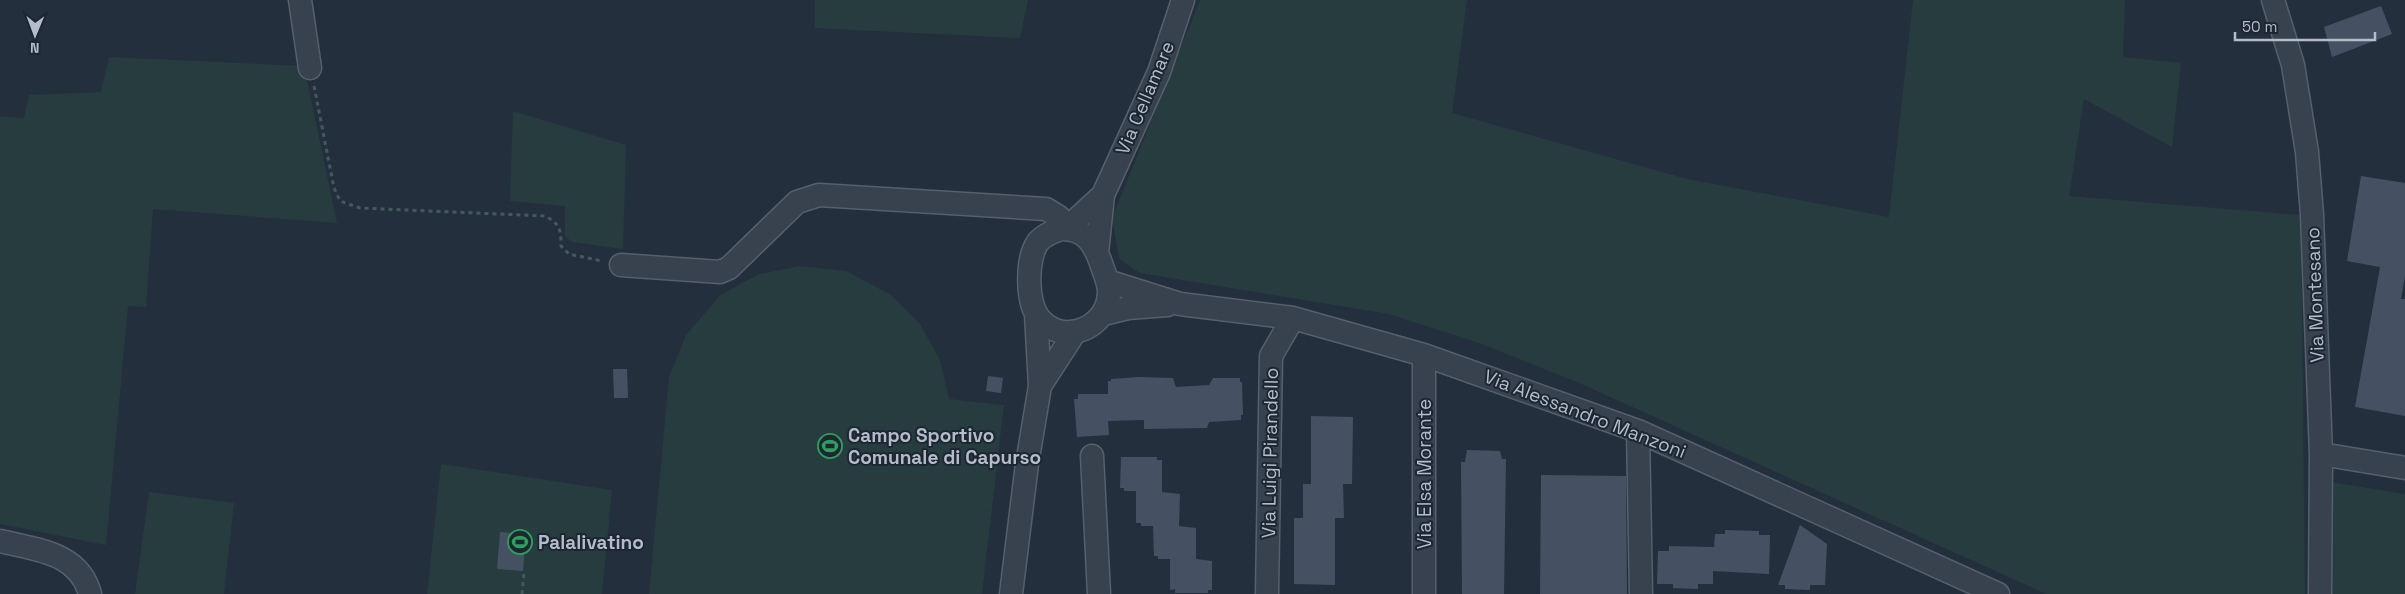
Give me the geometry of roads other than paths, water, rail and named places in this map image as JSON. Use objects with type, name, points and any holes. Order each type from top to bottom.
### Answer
[{"type":"street","points":[[300,0],[310,68]]},
{"type":"street","name":"Via Cellamare","points":[[1097,253],[1103,195],[1159,72],[1183,0]]},
{"type":"street","name":"Via Montesano","points":[[2273,0],[2293,65],[2307,152],[2312,215],[2321,454],[2320,594]]},
{"type":"street","points":[[621,264],[720,272],[729,268],[797,202],[820,195],[1046,209],[1059,217],[1066,229]]},
{"type":"street","name":"Via Cellamare","points":[[1066,229],[1103,195]]},
{"type":"street","points":[[1011,594],[1026,464],[1040,386],[1036,315],[1029,294],[1034,252],[1044,236],[1032,215],[1020,207]]},
{"type":"street","name":"Via Cellamare","points":[[1044,236],[1066,229],[1079,232],[1087,237],[1097,253],[1107,281],[1109,292],[1103,314]]},
{"type":"street","name":"Via Alessandro Manzoni","points":[[1107,281],[1180,304],[1293,318],[1424,354],[1638,431],[1987,591]]},
{"type":"street","name":"Via Alessandro Manzoni","points":[[1103,314],[1128,308],[1180,304]]},
{"type":"street","points":[[1036,315],[1053,329],[1075,332],[1096,323],[1103,314]]},
{"type":"street","name":"Via Luigi Pirandello","points":[[1267,594],[1271,356],[1293,318]]},
{"type":"street","points":[[1040,386],[1075,332]]},
{"type":"street","name":"Via Elsa Morante","points":[[1424,354],[1424,594]]},
{"type":"street","points":[[1638,431],[1642,594]]},
{"type":"street","points":[[2321,454],[2405,468]]},
{"type":"street","points":[[1092,456],[1099,594]]},
{"type":"street","points":[[0,541],[58,555],[81,571],[90,594]]},
{"type":"place","name":"Campo Sportivo Comunale di Capurso","points":[[830,446]]},
{"type":"place","name":"Palalivatino","points":[[520,542]]}]
